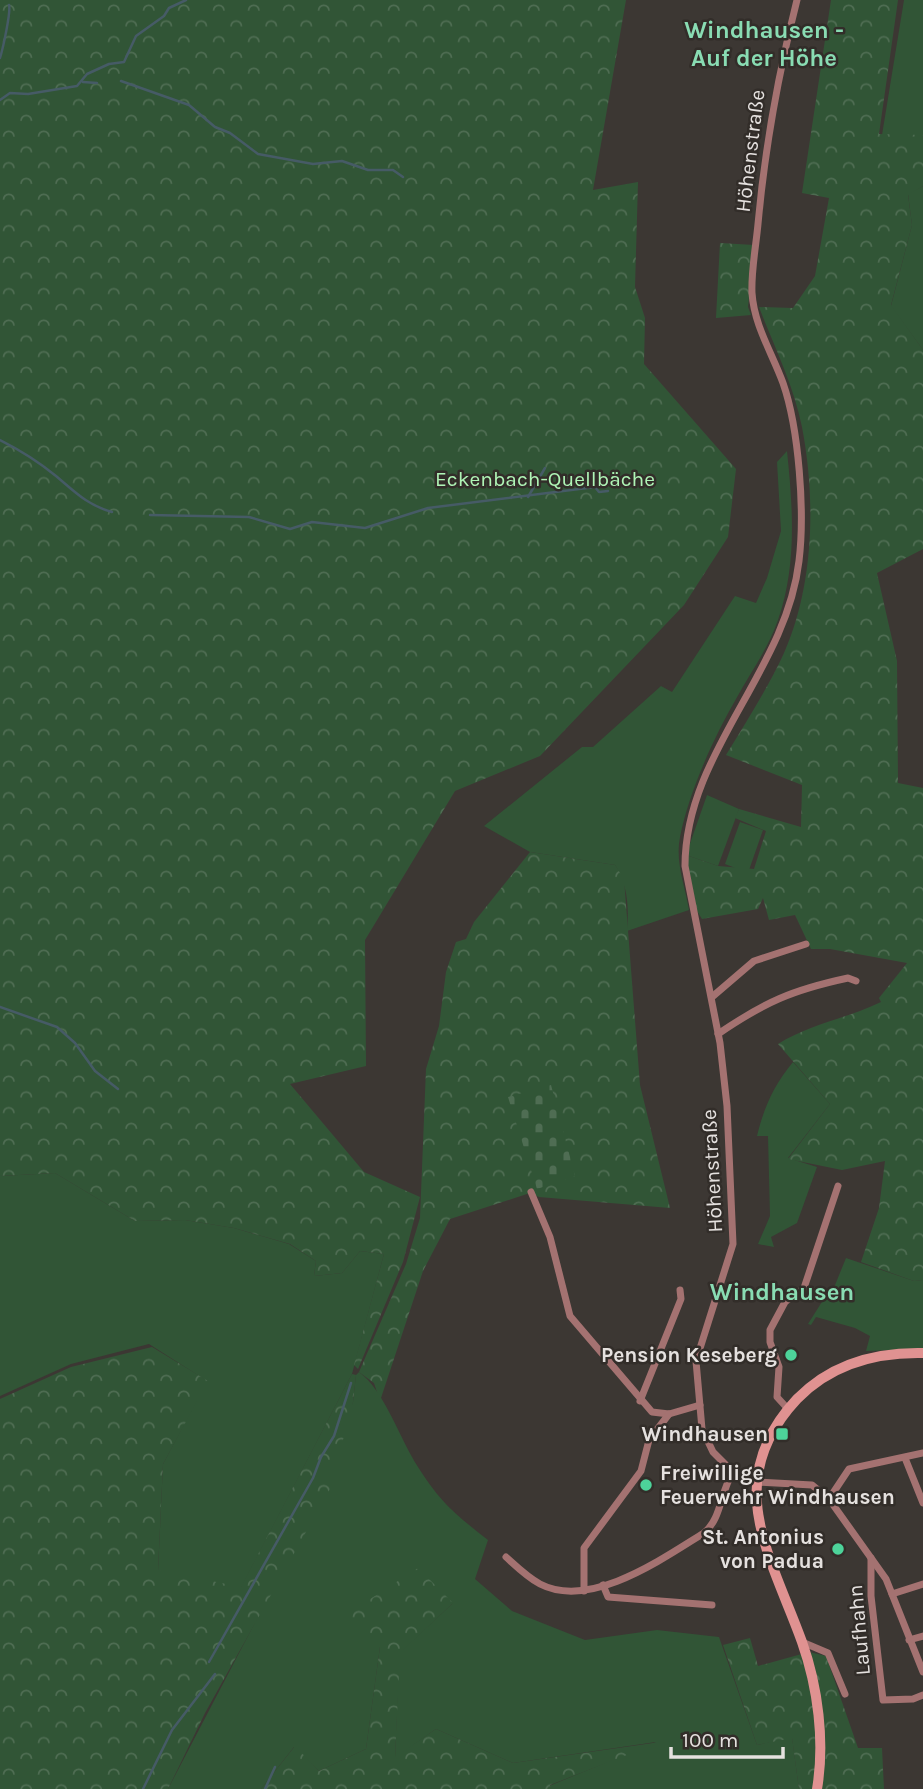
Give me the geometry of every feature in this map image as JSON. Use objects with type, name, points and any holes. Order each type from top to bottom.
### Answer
[{"type":"main road","points":[[817,1789],[821,1754],[810,1670],[759,1530],[757,1482],[768,1443],[788,1409],[810,1386],[839,1368],[878,1355],[923,1353]]},
{"type":"street","name":"Höhenstraße","points":[[797,0],[776,81],[764,161],[752,293],[793,419],[800,518],[799,562],[775,645],[720,742],[685,841],[685,866],[718,1034],[727,1106],[733,1244],[696,1362],[702,1429],[713,1452],[733,1472],[757,1482],[812,1485],[829,1499]]},
{"type":"street","points":[[712,998],[754,961],[806,944]]},
{"type":"street","points":[[718,1034],[761,1005],[785,994],[848,978],[856,981]]},
{"type":"street","points":[[788,1409],[777,1397],[779,1367],[770,1342],[770,1330],[785,1302],[804,1288],[838,1186]]},
{"type":"street","points":[[531,1192],[550,1237],[570,1316],[652,1412],[669,1414],[700,1405]]},
{"type":"street","points":[[640,1401],[681,1299],[680,1290]]},
{"type":"street","points":[[584,1591],[584,1548],[635,1479],[649,1440],[669,1414]]},
{"type":"street","points":[[923,1452],[849,1469],[829,1499],[886,1578],[923,1672]]},
{"type":"street","points":[[905,1458],[923,1503]]},
{"type":"street","points":[[506,1557],[541,1584],[559,1590],[584,1591],[603,1585],[645,1569],[712,1526],[723,1488],[733,1472]]},
{"type":"street","name":"Laufhahn","points":[[871,1558],[871,1596],[883,1700],[913,1699],[923,1695]]},
{"type":"street","points":[[892,1594],[923,1584]]},
{"type":"street","points":[[603,1585],[608,1597],[712,1605]]},
{"type":"street","points":[[909,1640],[923,1636]]},
{"type":"street","points":[[802,1642],[828,1653],[845,1694]]},
{"type":"green space","name":"Eckenbach-Quellbäche","points":[[0,0],[626,0],[593,190],[638,182],[635,287],[645,318],[644,364],[736,469],[728,537],[684,605],[540,756],[455,791],[365,940],[366,1066],[290,1084],[364,1172],[420,1197],[403,1262],[358,1369],[354,1365],[384,1254],[360,1251],[342,1273],[314,1276],[316,1261],[290,1244],[234,1228],[185,1220],[135,1221],[55,1173],[0,1176]]},
{"type":"green space","points":[[831,0],[898,0],[879,134],[923,135],[923,186],[908,195],[912,225],[891,305],[923,350],[923,549],[877,573],[897,661],[898,783],[923,788],[923,1280],[914,1281],[861,1262],[879,1208],[885,1161],[842,1170],[788,1159],[830,1104],[778,1044],[803,1031],[881,1002],[879,998],[907,963],[830,949],[811,949],[795,915],[769,920],[763,898],[758,909],[702,919],[697,911],[686,855],[718,866],[754,869],[766,831],[735,818],[739,809],[801,827],[802,785],[726,755],[784,653],[794,627],[807,571],[810,542],[809,484],[802,427],[789,381],[759,307],[793,308],[815,276],[829,198],[802,193]]},
{"type":"green space","points":[[904,0],[923,0],[923,135],[882,135]]},
{"type":"green space","points":[[923,186],[923,350],[891,306],[912,225],[908,194]]},
{"type":"green space","points":[[720,243],[754,245],[748,307],[751,315],[716,318]]},
{"type":"green space","points":[[787,451],[792,536],[784,599],[769,641],[719,731],[689,802],[680,837],[679,856],[689,910],[627,931],[627,897],[615,865],[530,852],[484,826],[582,747],[593,747],[661,686],[672,692],[735,596],[756,603],[767,578],[781,531],[777,462]]},
{"type":"green space","points":[[707,795],[739,809],[718,866],[686,855]]},
{"type":"green space","points":[[740,822],[763,830],[748,873],[725,864]]},
{"type":"green space","points":[[530,852],[615,865],[624,879],[640,1085],[670,1208],[539,1197],[530,1193],[450,1219],[423,1271],[380,1401],[374,1383],[359,1372],[406,1264],[420,1218],[426,1069],[439,1026],[446,972],[456,942],[466,939],[474,922]]},
{"type":"green space","points":[[793,1062],[830,1104],[788,1158],[817,1167],[797,1223],[771,1237],[774,1247],[758,1244],[770,1216],[768,1136],[757,1136],[770,1097]]},
{"type":"green space","points":[[551,1085],[575,1176],[537,1189],[508,1097]]},
{"type":"green space","points":[[55,1173],[135,1221],[185,1220],[234,1228],[289,1244],[316,1261],[314,1276],[342,1273],[360,1251],[384,1254],[352,1374],[241,1588],[158,1571],[163,1464],[207,1381],[149,1344],[71,1364],[0,1396],[0,1176]]},
{"type":"green space","points":[[846,1258],[914,1281],[923,1280],[923,1349],[866,1351],[870,1336],[855,1328],[816,1317],[811,1325],[808,1324],[825,1297],[803,1292],[808,1286],[833,1290]]},
{"type":"green space","points":[[152,1347],[208,1381],[163,1464],[158,1570],[241,1587],[352,1374],[356,1375],[353,1402],[330,1489],[205,1713],[168,1789],[0,1789],[0,1399],[71,1367]]},
{"type":"green space","points":[[359,1372],[376,1391],[411,1456],[434,1490],[488,1540],[475,1579],[512,1611],[585,1640],[657,1630],[719,1637],[757,1745],[792,1737],[799,1789],[551,1789],[549,1786],[656,1742],[513,1763],[436,1729],[395,1758],[399,1653],[453,1603],[380,1647],[366,1749],[319,1771],[294,1747],[261,1789],[168,1789],[263,1607],[353,1402],[356,1375]]},
{"type":"green space","points":[[418,1568],[453,1603],[400,1653],[395,1757],[436,1729],[513,1763],[660,1742],[550,1785],[551,1789],[261,1789],[295,1746],[319,1771],[366,1749],[380,1647],[344,1616]]},
{"type":"green space","points":[[750,1638],[758,1666],[809,1652],[826,1656],[858,1748],[882,1748],[884,1789],[799,1789],[792,1738],[757,1745],[723,1645]]},
{"type":"waterway","points":[[0,100],[10,93],[28,94],[77,86],[87,74],[109,64],[124,62],[136,36],[164,16],[169,8],[186,0]]},
{"type":"waterway","points":[[0,58],[9,5]]},
{"type":"waterway","points":[[121,81],[189,105],[215,127],[230,133],[258,154],[313,164],[342,161],[368,170],[393,170],[403,177]]},
{"type":"waterway","points":[[83,82],[97,83]]},
{"type":"waterway","points":[[0,440],[36,461],[88,502],[112,512]]},
{"type":"waterway","points":[[528,497],[545,468]]},
{"type":"waterway","points":[[150,515],[249,517],[290,529],[312,522],[365,528],[428,508],[595,487],[599,492],[608,491]]},
{"type":"waterway","points":[[0,1007],[57,1027],[75,1043],[95,1071],[118,1089]]},
{"type":"waterway","points":[[209,1662],[313,1478],[321,1457],[334,1436],[351,1383]]},
{"type":"waterway","points":[[143,1789],[172,1730],[215,1674]]},
{"type":"waterway","points":[[265,1789],[275,1767]]},
{"type":"place","name":"Pension Keseberg","points":[[791,1355]]},
{"type":"place","name":"Windhausen","points":[[782,1434]]},
{"type":"place","name":"Freiwillige Feuerwehr Windhausen","points":[[646,1485]]},
{"type":"place","name":"St. Antonius von Padua","points":[[838,1549]]},
{"type":"district","name":"Windhausen - Auf der Höhe","points":[[764,44]]},
{"type":"district","name":"Windhausen","points":[[782,1292]]}]
